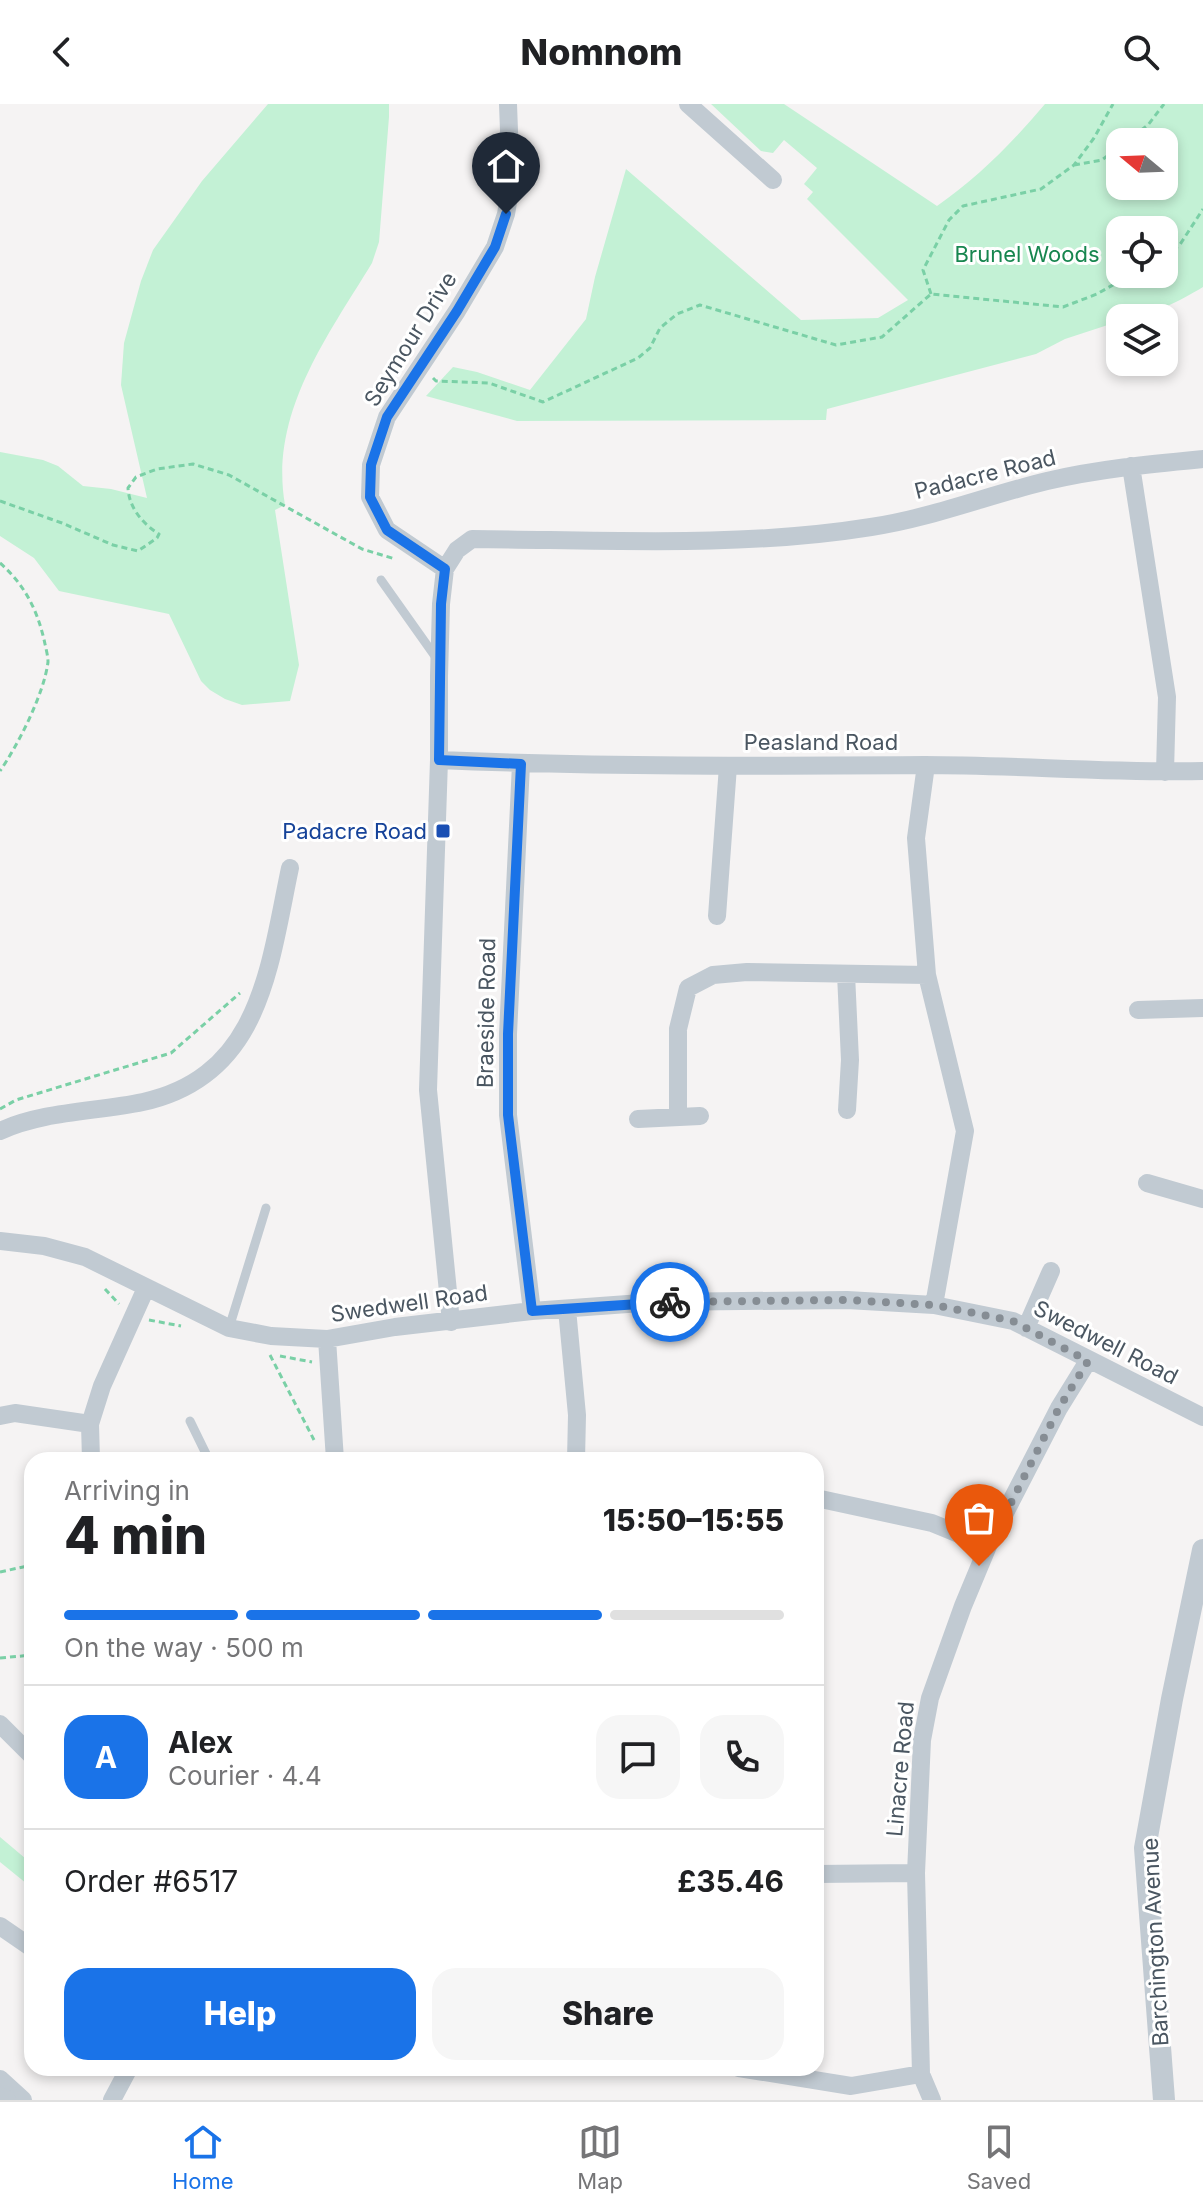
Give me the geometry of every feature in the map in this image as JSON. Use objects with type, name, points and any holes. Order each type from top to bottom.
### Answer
[{"type":"street","name":"Seymour Drive","points":[[445,569],[387,530],[370,497],[371,465],[387,417],[495,247],[506,214],[511,185],[508,104]]},
{"type":"street","points":[[688,104],[768,175],[780,162]]},
{"type":"street","name":"Padacre Road","points":[[445,569],[457,550],[472,539],[718,540],[794,537],[875,527],[1050,480],[1131,466],[1203,459]]},
{"type":"street","points":[[1131,466],[1167,697],[1165,772]]},
{"type":"street","points":[[445,569],[439,662],[439,760],[428,1090],[451,1322]]},
{"type":"street","name":"Peasland Road","points":[[439,760],[521,764],[926,765],[1203,771]]},
{"type":"street","name":"Braeside Road","points":[[521,764],[508,1034],[508,1115],[532,1311]]},
{"type":"street","points":[[926,765],[916,838],[927,975],[965,1131],[934,1305]]},
{"type":"street","points":[[717,916],[728,766]]},
{"type":"street","points":[[0,1131],[44,1117],[145,1101],[180,1090],[207,1075],[238,1043],[257,1003],[272,953],[290,868]]},
{"type":"street","points":[[678,1116],[678,1029],[688,988],[713,975],[736,973],[927,975]]},
{"type":"street","points":[[846,974],[850,1060],[847,1110]]},
{"type":"street","points":[[1138,1010],[1203,1008]]},
{"type":"street","points":[[638,1119],[700,1116]]},
{"type":"street","points":[[1147,1183],[1203,1199]]},
{"type":"street","name":"Swedwell Road","points":[[0,1241],[44,1246],[85,1257],[229,1328],[271,1336],[327,1339],[395,1327],[532,1311],[655,1302],[847,1300],[934,1305],[1013,1321],[1203,1417]]},
{"type":"street","points":[[1026,1328],[1051,1271]]},
{"type":"street","points":[[91,1452],[90,1424],[102,1386],[146,1288]]},
{"type":"street","points":[[567,1309],[577,1415],[576,1452]]},
{"type":"street","points":[[327,1339],[334,1452]]},
{"type":"street","name":"Linacre Road","points":[[921,2074],[916,1873],[922,1740],[930,1698],[988,1546],[1059,1408],[1088,1361]]},
{"type":"street","points":[[0,1416],[15,1413],[90,1424]]},
{"type":"street","points":[[824,1500],[932,1523],[988,1546]]},
{"type":"street","name":"Barchington Avenue","points":[[1164,2100],[1145,1848],[1203,1550]]},
{"type":"street","points":[[0,1724],[24,1748]]},
{"type":"street","points":[[824,1874],[916,1873]]},
{"type":"street","points":[[0,1926],[24,1942]]},
{"type":"street","points":[[789,2076],[851,2086],[921,2074],[932,2100]]},
{"type":"street","points":[[112,2100],[125,2076]]},
{"type":"street","points":[[0,2079],[23,2100]]},
{"type":"lane","points":[[381,580],[439,662]]},
{"type":"lane","points":[[229,1328],[266,1208]]},
{"type":"lane","points":[[190,1421],[205,1452]]},
{"type":"path","points":[[931,294],[923,270],[949,220],[963,206],[1041,189],[1074,165],[1113,104]]},
{"type":"path","points":[[1144,128],[1164,104]]},
{"type":"path","points":[[1074,165],[1106,157]]},
{"type":"path","points":[[1178,247],[1203,209]]},
{"type":"path","points":[[420,369],[436,381],[489,383],[543,402],[638,358],[650,348],[660,328],[677,314],[700,305],[836,345],[882,337],[931,294],[1063,307],[1108,288]]},
{"type":"path","points":[[0,501],[113,545],[138,551],[159,534],[148,527],[132,506],[128,488],[136,477],[157,469],[193,464],[229,475],[362,549],[403,563]]},
{"type":"path","points":[[0,563],[17,578],[39,616],[48,660],[33,708],[15,750],[0,771]]},
{"type":"path","points":[[0,1109],[16,1100],[171,1053],[240,993]]},
{"type":"path","points":[[97,1280],[133,1316]]},
{"type":"path","points":[[270,1355],[316,1443],[333,1439]]},
{"type":"path","points":[[0,1572],[24,1567]]},
{"type":"path","points":[[0,1658],[24,1656]]},
{"type":"green space","points":[[268,104],[389,104],[389,117],[379,242],[372,263],[320,348],[294,408],[286,439],[282,472],[285,505],[275,510],[299,665],[290,701],[242,705],[225,699],[201,681],[169,614],[59,591],[34,558],[0,536],[0,452],[58,466],[83,486],[147,498],[121,385],[124,343],[141,281],[153,250],[202,181]]},
{"type":"green space","name":"Brunel Woods","points":[[711,104],[784,104],[937,206],[994,159],[1045,104],[1203,104],[1203,287],[1171,304],[1106,304],[1106,326],[1065,339],[1036,354],[827,409],[826,420],[517,421],[426,396],[453,367],[530,390],[586,319],[626,169],[801,320],[878,318],[908,300],[807,199],[813,192],[804,184],[817,168],[784,140],[773,153],[761,151]]},
{"type":"green space","points":[[0,1837],[24,1857],[24,1882],[0,1862]]},
{"type":"way so far","points":[[670,1302],[847,1300],[934,1305],[1013,1321],[1088,1361],[1059,1408],[979,1566]]},
{"type":"place","name":"Padacre Road","points":[[443,831]]},
{"type":"route","points":[[506,214],[495,247],[387,417],[371,465],[370,497],[387,530],[445,569],[441,604],[439,760],[521,764],[508,1034],[508,1115],[532,1311],[670,1302]]}]
